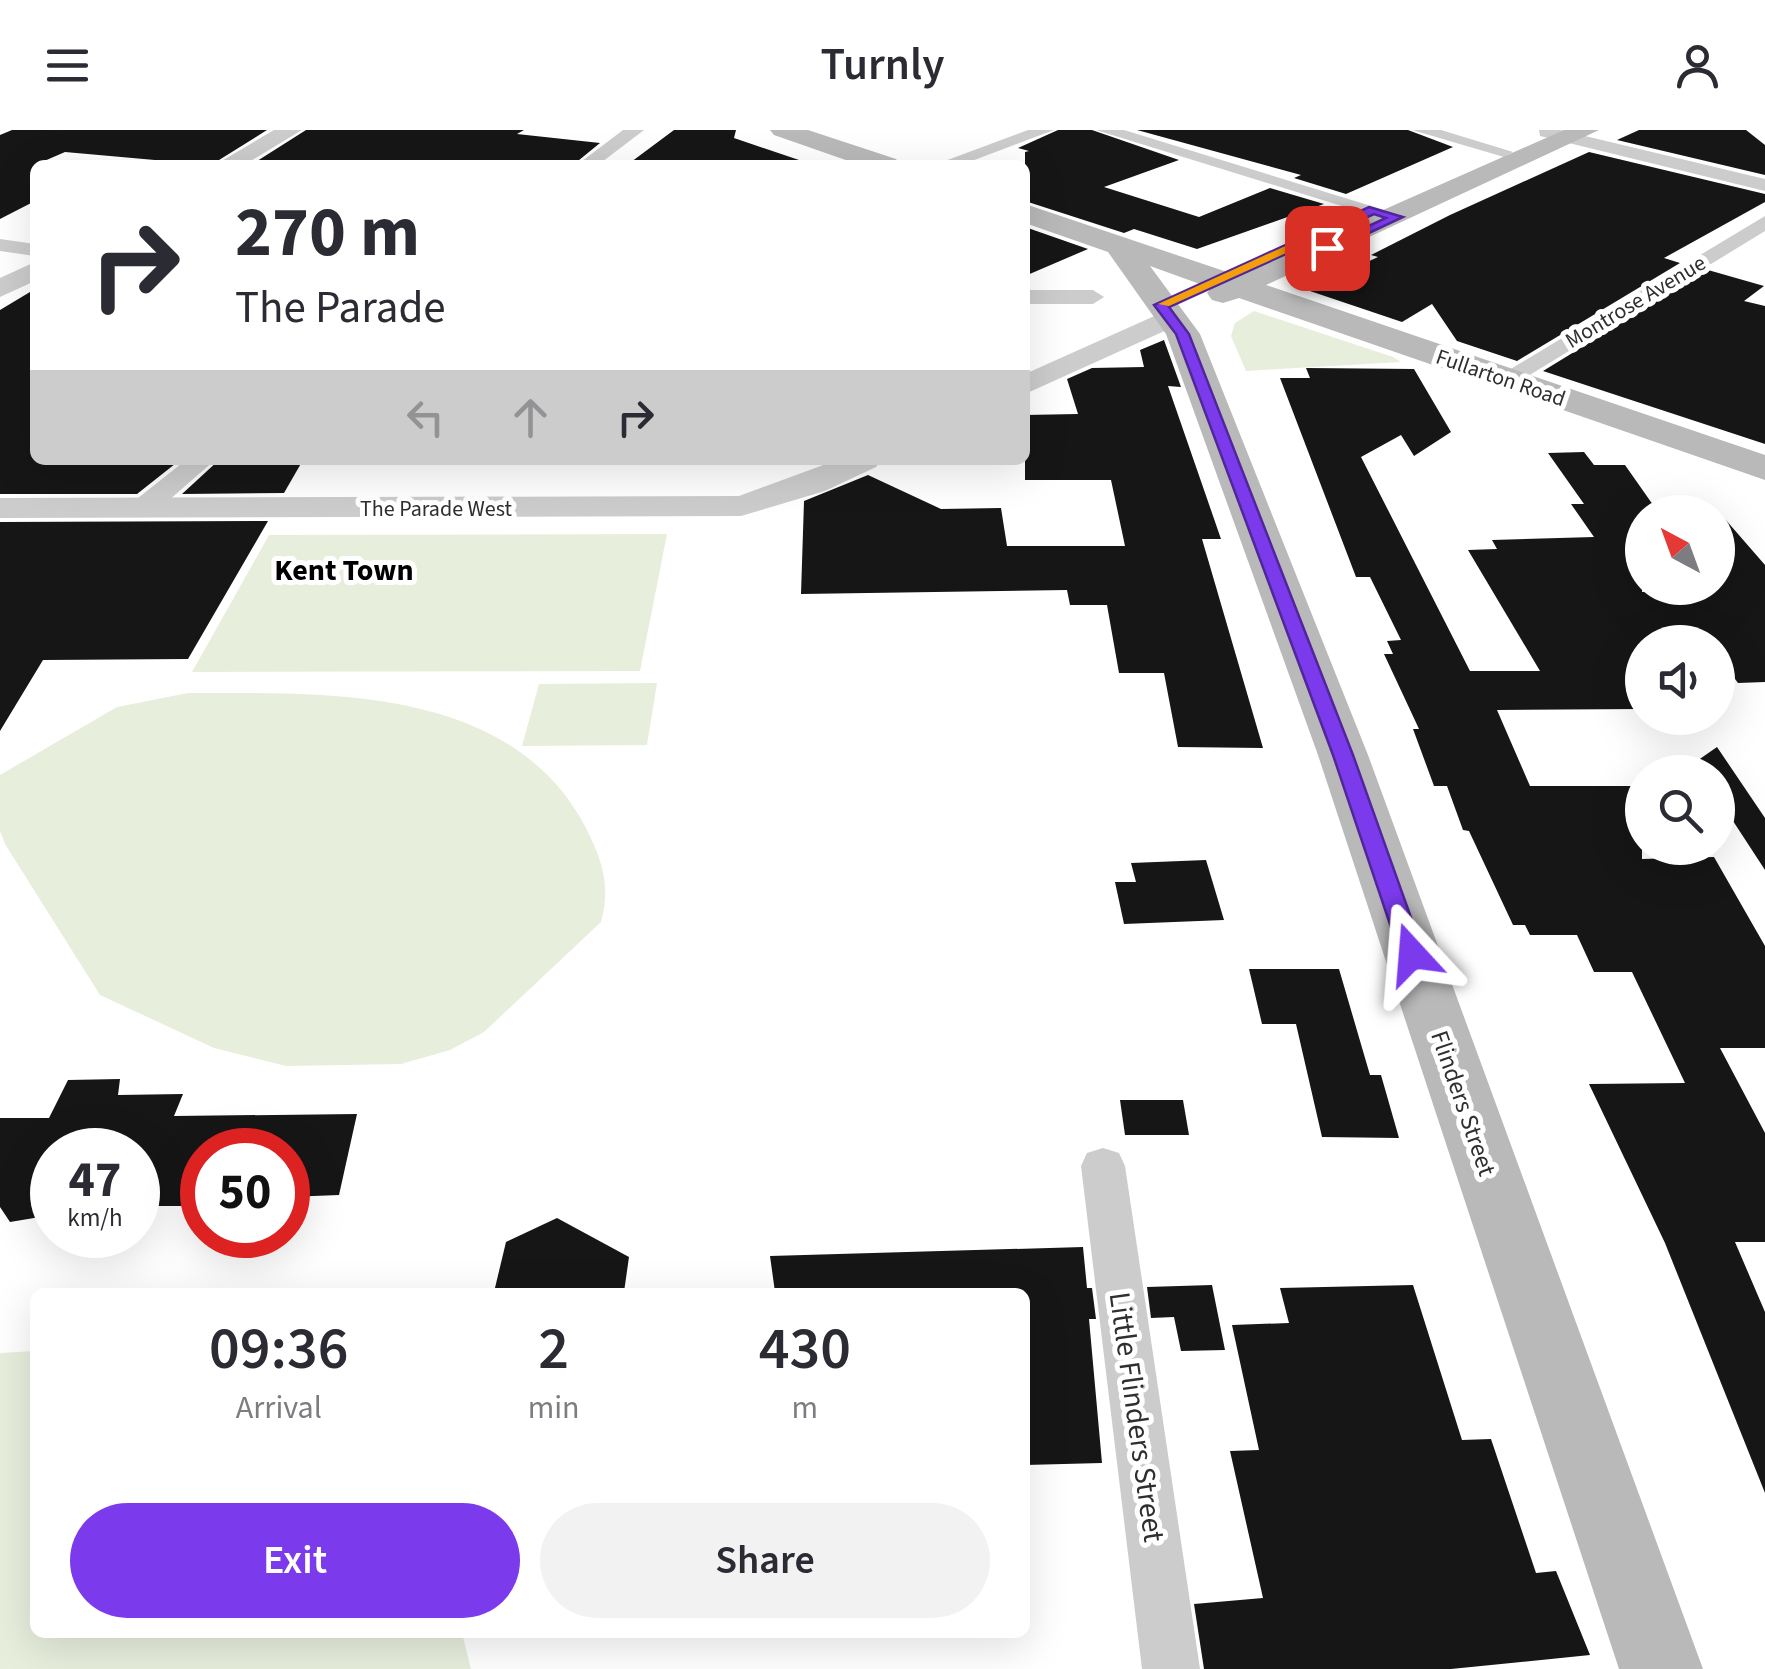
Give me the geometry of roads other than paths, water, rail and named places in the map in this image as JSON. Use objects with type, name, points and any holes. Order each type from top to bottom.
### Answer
[{"type":"main road","points":[[783,130],[871,160]]},
{"type":"main road","points":[[1182,319],[1226,283],[1563,132]]},
{"type":"main road","points":[[1385,214],[1504,152],[1563,132]]},
{"type":"main road","name":"Fullarton Road","points":[[1030,215],[1765,468]]},
{"type":"main road","name":"Flinders Street","points":[[1119,246],[1182,319],[1343,755],[1660,1669]]},
{"type":"main road","points":[[1182,319],[1226,283]]},
{"type":"main road","points":[[1182,319],[1244,303],[1279,301]]},
{"type":"street","points":[[236,160],[292,130]]},
{"type":"street","points":[[593,160],[635,130]]},
{"type":"street","points":[[958,160],[1045,130]]},
{"type":"street","points":[[1105,130],[1385,214]]},
{"type":"street","points":[[1422,130],[1504,152]]},
{"type":"street","points":[[1563,132],[1765,185]]},
{"type":"street","points":[[1732,177],[1765,159]]},
{"type":"street","name":"Montrose Avenue","points":[[1506,379],[1765,222]]},
{"type":"street","points":[[0,245],[30,249]]},
{"type":"street","points":[[0,290],[30,273]]},
{"type":"street","points":[[1030,297],[1092,297]]},
{"type":"street","points":[[1030,370],[1182,319]]},
{"type":"street","points":[[1030,383],[1182,319]]},
{"type":"street","points":[[149,503],[196,465]]},
{"type":"street","name":"The Parade West","points":[[0,508],[741,494],[823,465]]},
{"type":"street","name":"The Parade West","points":[[0,499],[740,506],[813,484],[853,465]]},
{"type":"street","name":"Little Flinders Street","points":[[1103,1166],[1171,1669]]},
{"type":"district","name":"Kent Town","points":[[344,570]]}]
